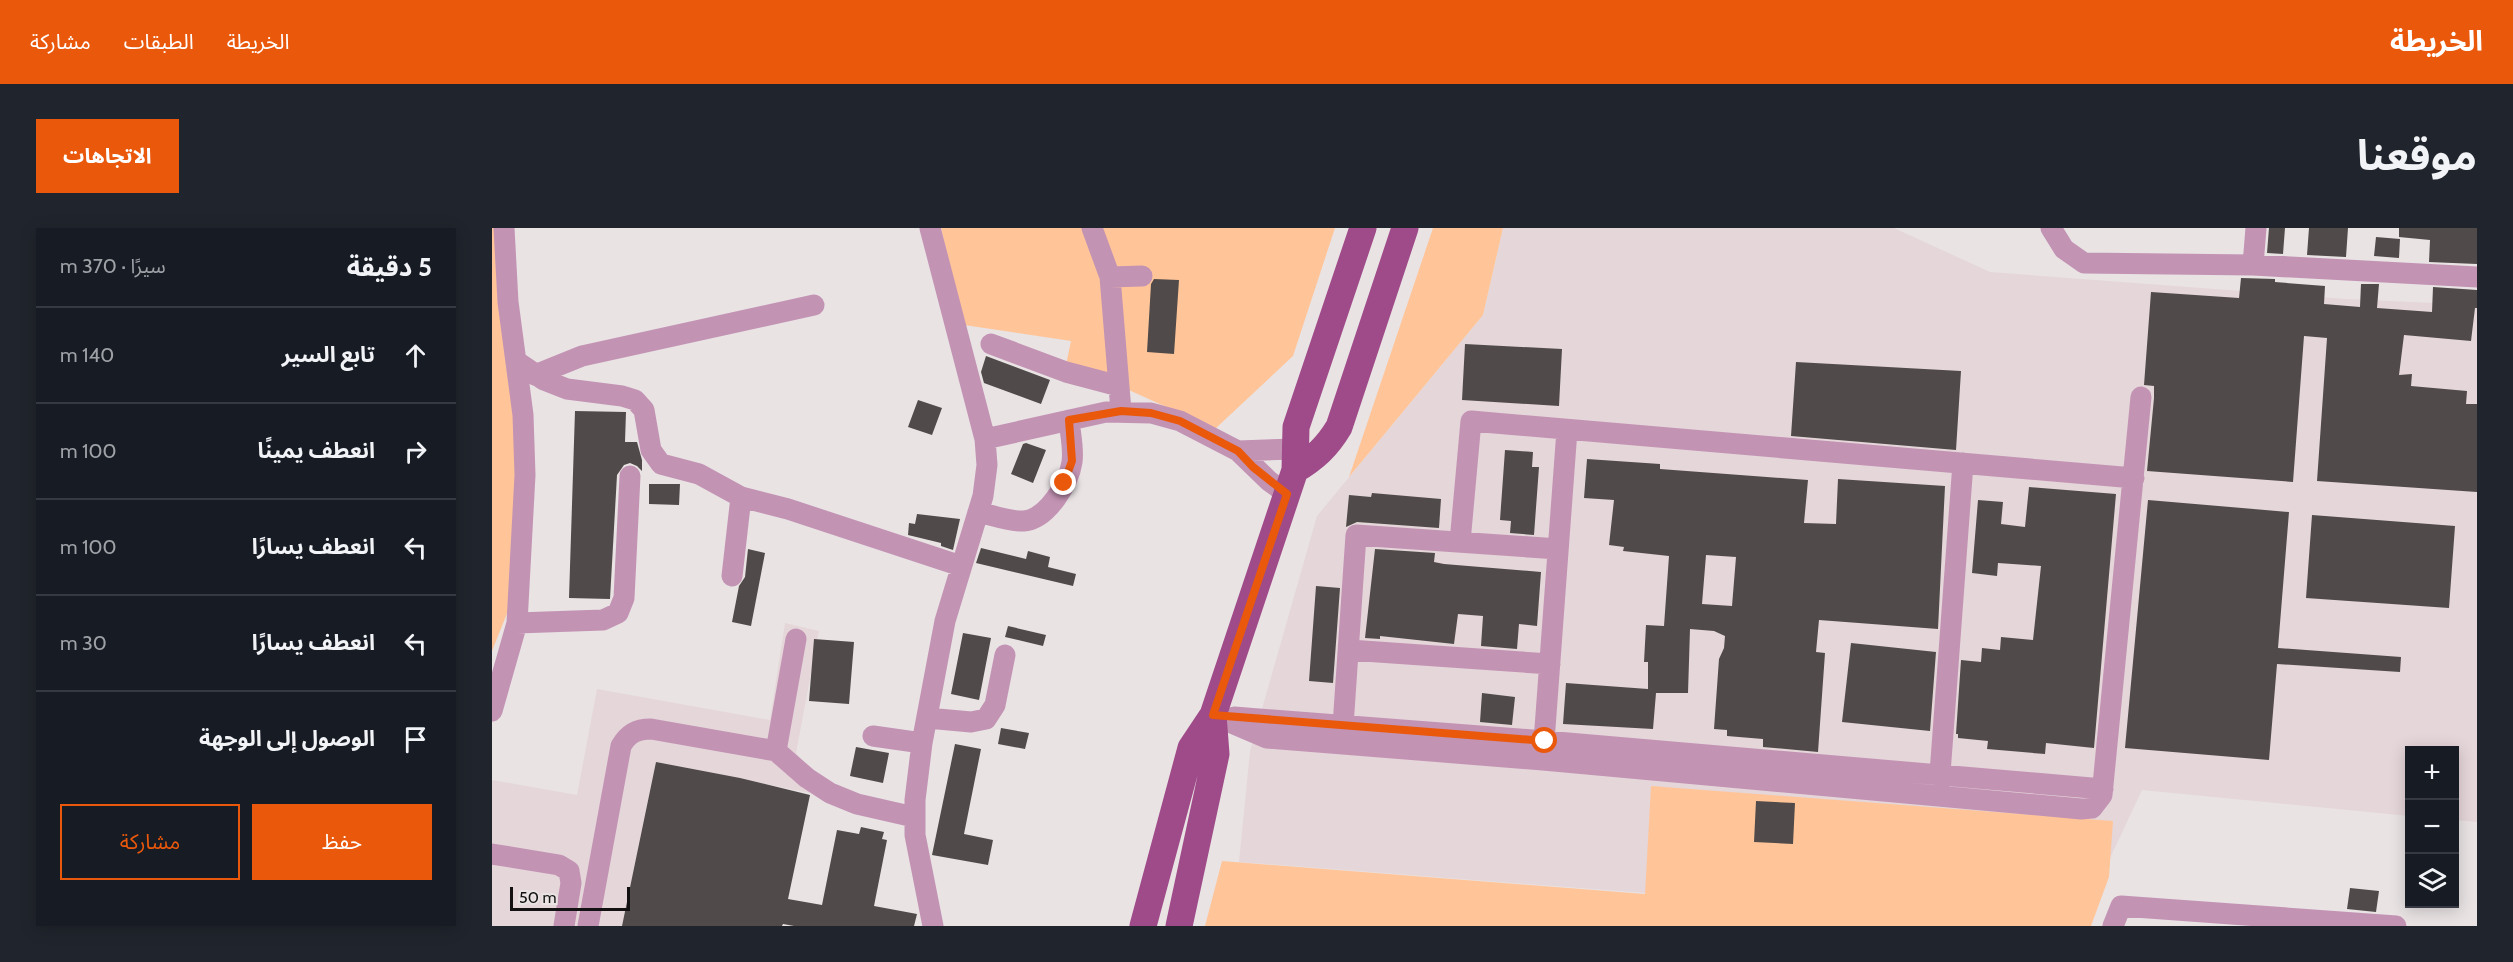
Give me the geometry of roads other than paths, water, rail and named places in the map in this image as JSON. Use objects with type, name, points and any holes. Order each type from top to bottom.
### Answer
[{"type":"main road","points":[[1143,926],[1191,748],[1213,715],[1292,471],[1296,427],[1363,228]]},
{"type":"main road","points":[[1292,471],[1313,460],[1328,445],[1339,427],[1405,228]]},
{"type":"main road","points":[[1179,926],[1216,754],[1213,715]]},
{"type":"street","points":[[492,711],[517,623],[525,475],[523,415],[508,302],[504,228]]},
{"type":"street","points":[[930,228],[985,439],[986,478],[945,621],[922,743],[914,817],[917,852],[933,926]]},
{"type":"street","points":[[1092,228],[1100,244],[1110,277],[1121,411]]},
{"type":"street","points":[[2051,228],[2064,249],[2084,262],[2253,265],[2477,277]]},
{"type":"street","points":[[2253,265],[2256,228]]},
{"type":"street","points":[[1110,277],[1142,276]]},
{"type":"street","points":[[535,375],[582,356],[814,305]]},
{"type":"street","points":[[991,344],[1066,372],[1119,386]]},
{"type":"street","points":[[516,361],[535,375],[567,389],[622,396],[635,400],[644,410],[651,450],[655,458],[669,467],[699,474],[741,497],[788,509],[962,567]]},
{"type":"street","points":[[1213,715],[1343,726],[1938,796],[2086,809],[2100,800],[2103,789],[2141,398]]},
{"type":"street","points":[[985,439],[1121,411],[1151,413],[1180,421],[1238,451],[1292,471]]},
{"type":"street","points":[[978,512],[1021,521],[1035,519],[1045,510],[1069,473],[1072,450],[1069,420]]},
{"type":"street","points":[[1460,542],[1471,421],[2134,478]]},
{"type":"street","points":[[1544,750],[1567,430]]},
{"type":"street","points":[[1238,451],[1253,467],[1292,471]]},
{"type":"street","points":[[1938,796],[1963,464]]},
{"type":"street","points":[[517,623],[603,620],[618,613],[624,598],[630,476]]},
{"type":"street","points":[[732,576],[741,497]]},
{"type":"street","points":[[1343,726],[1356,535],[1558,549]]},
{"type":"street","points":[[777,751],[796,639]]},
{"type":"street","points":[[1349,650],[1550,664]]},
{"type":"street","points":[[927,718],[971,722],[986,718],[994,705],[1005,655]]},
{"type":"street","points":[[1213,715],[1267,738],[1544,750],[1941,774],[2103,789]]},
{"type":"street","points":[[588,926],[621,746],[636,731],[651,729],[777,751],[807,778],[830,793],[857,804],[914,817]]},
{"type":"street","points":[[873,736],[922,743]]},
{"type":"street","points":[[492,854],[559,864],[569,871],[571,883],[564,926]]},
{"type":"street","points":[[2113,926],[2121,906],[2396,926]]}]
